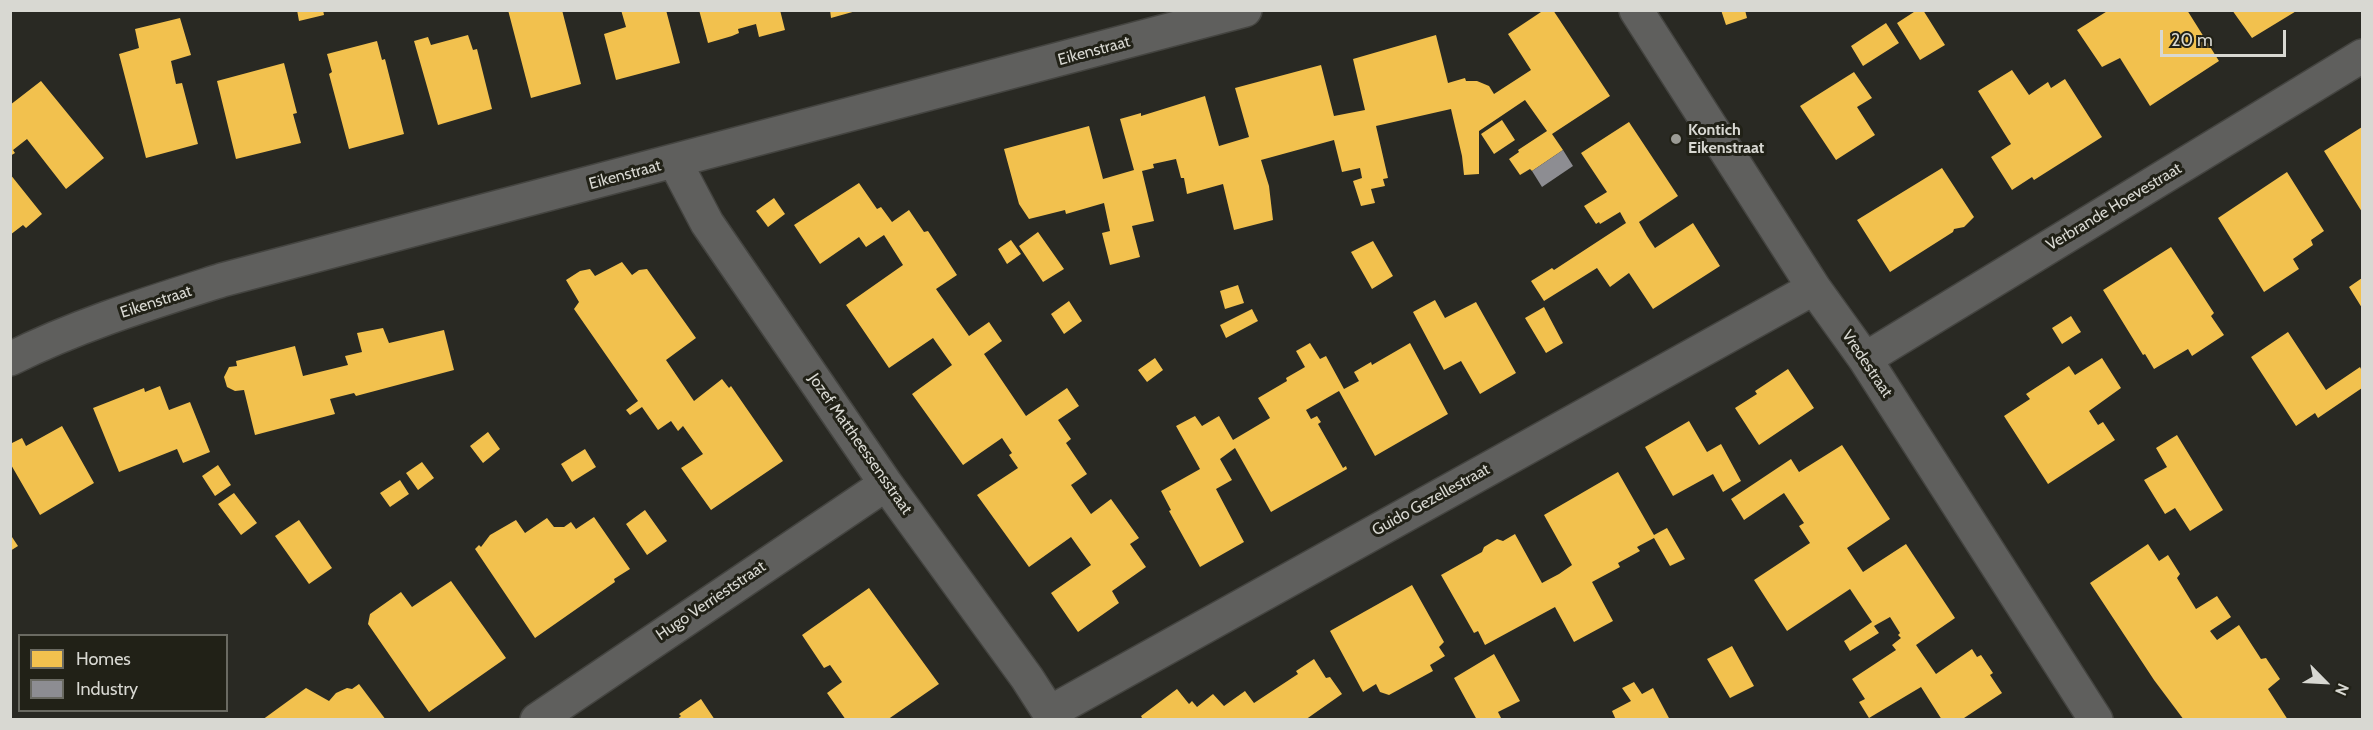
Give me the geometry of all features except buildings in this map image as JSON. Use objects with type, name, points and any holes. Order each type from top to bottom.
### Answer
[{"type":"street","name":"Eikenstraat","points":[[10,359],[44,342],[135,308],[222,280],[1245,10]]},
{"type":"street","name":"Vredestraat","points":[[1636,10],[2096,720]]},
{"type":"street","name":"Verbrande Hoevestraat","points":[[1864,359],[2362,56]]},
{"type":"street","name":"Jozef Mattheessensstraat","points":[[675,162],[707,223],[886,484],[1027,678],[1051,716]]},
{"type":"street","name":"Guido Gezellestraat","points":[[1051,716],[1814,288]]},
{"type":"street","name":"Hugo Verrieststraat","points":[[537,720],[886,484]]},
{"type":"place","name":"Kontich Eikenstraat","points":[[1676,139]]}]
